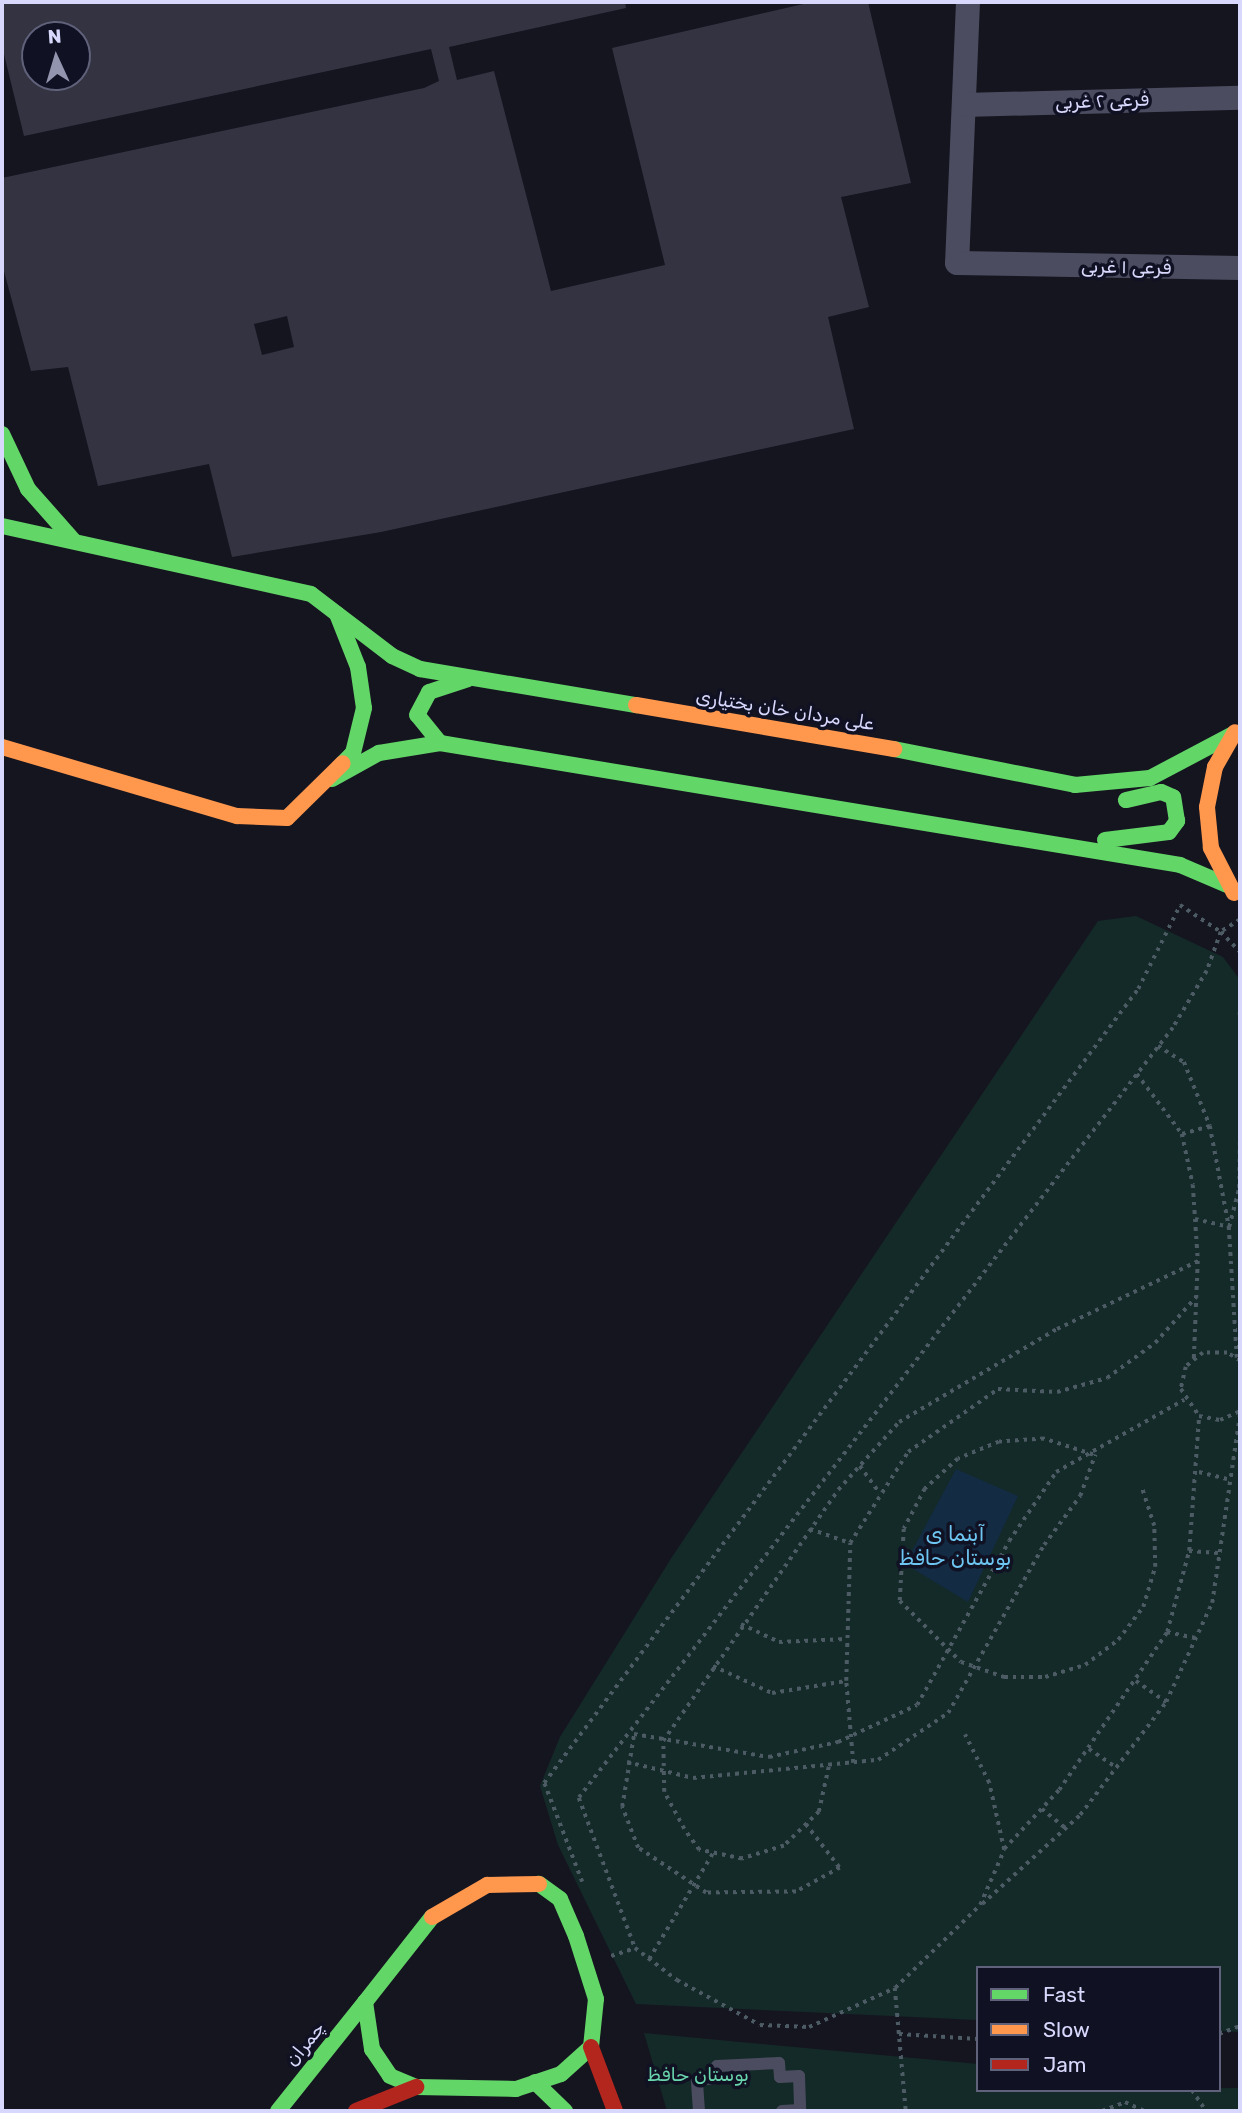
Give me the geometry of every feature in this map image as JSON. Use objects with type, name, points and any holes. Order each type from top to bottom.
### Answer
[{"type":"main road","points":[[3,449],[28,489],[74,541]]},
{"type":"main road","name":"علی مردان خان بختیاری","points":[[2,526],[311,594],[392,656],[468,679],[1076,785],[1150,778],[1237,730]]},
{"type":"main road","points":[[2,747],[237,816],[287,818],[332,779],[353,753],[364,708],[358,667],[336,611]]},
{"type":"main road","points":[[440,743],[416,715],[429,692],[468,679]]},
{"type":"main road","points":[[1237,730],[1215,767],[1207,807],[1211,848],[1227,886],[1240,900]]},
{"type":"main road","points":[[332,779],[379,753],[440,743],[1180,865],[1227,886]]},
{"type":"main road","points":[[1043,841],[1141,837],[1169,832],[1177,821],[1172,797],[1161,792],[1090,800],[1050,779]]},
{"type":"main road","points":[[591,2047],[561,2074],[516,2089],[416,2087],[390,2076],[372,2049],[365,2003],[437,1911],[487,1885],[540,1884],[560,1899],[585,1964],[596,1999],[591,2047],[615,2111]]},
{"type":"main road","name":"چمران","points":[[278,2111],[365,2003]]},
{"type":"main road","points":[[535,2082],[565,2111]]},
{"type":"main road","points":[[356,2111],[416,2087]]},
{"type":"street","points":[[964,104],[968,2]]},
{"type":"street","name":"فرعی ۲ غربی","points":[[964,104],[1240,98]]},
{"type":"street","name":"فرعی ۱ غربی","points":[[964,104],[957,263],[1240,268]]},
{"type":"lane","points":[[699,2111],[697,2080],[716,2078],[716,2066],[779,2063],[780,2077],[799,2076],[800,2110],[782,2111]]},
{"type":"path","points":[[587,1893],[544,1783],[1138,989],[1180,905],[1221,932],[1240,952]]},
{"type":"path","points":[[1240,920],[1221,932],[1207,971],[1137,1074],[579,1798],[635,1948],[760,2025],[809,2026],[895,1988],[980,1905],[1067,1829],[1166,1702],[1212,1603],[1227,1479],[1240,1412]]},
{"type":"path","points":[[1240,1012],[1240,1017]]},
{"type":"path","points":[[1158,1046],[1184,1062],[1210,1126],[1229,1227],[1239,1359],[1215,1351],[1194,1359]]},
{"type":"path","points":[[1137,1074],[1182,1133],[1195,1219],[1198,1261],[1194,1359],[1182,1378],[1184,1399],[1199,1416],[1220,1420],[1240,1412]]},
{"type":"path","points":[[1229,1227],[1239,1188],[1240,1120]]},
{"type":"path","points":[[1182,1133],[1210,1126]]},
{"type":"path","points":[[1195,1219],[1229,1227]]},
{"type":"path","points":[[829,1767],[819,1812],[785,1846],[742,1859],[699,1850],[684,1829],[664,1792],[663,1741],[741,1624],[810,1529],[899,1422],[960,1385],[1198,1261]]},
{"type":"path","points":[[853,1763],[846,1681],[850,1543],[908,1452],[956,1414],[998,1389],[1057,1392],[1107,1378],[1155,1343],[1196,1297]]},
{"type":"path","points":[[806,1824],[840,1868],[796,1892],[706,1893],[638,1848],[622,1807],[627,1762],[634,1734],[769,1757],[850,1737],[917,1705],[950,1653],[1009,1541],[1056,1472],[1095,1455],[1184,1399]]},
{"type":"path","points":[[980,1905],[1004,1850],[1042,1809],[1089,1749],[1167,1632],[1189,1551],[1199,1472],[1199,1416]]},
{"type":"path","points":[[1095,1455],[1044,1439],[999,1442],[958,1459],[925,1489],[904,1529],[900,1601],[950,1653],[975,1667],[1004,1677],[1045,1677],[1085,1665],[1118,1640],[1143,1606],[1155,1567],[1154,1526],[1141,1486]]},
{"type":"path","points":[[627,1762],[693,1778],[829,1767],[878,1760],[948,1713],[1044,1545],[1080,1496],[1095,1455]]},
{"type":"path","points":[[860,1466],[880,1494]]},
{"type":"path","points":[[1199,1472],[1227,1479]]},
{"type":"path","points":[[810,1529],[850,1543]]},
{"type":"path","points":[[1189,1551],[1218,1553]]},
{"type":"path","points":[[741,1624],[779,1642],[846,1639]]},
{"type":"path","points":[[1167,1632],[1195,1638]]},
{"type":"path","points":[[713,1666],[772,1693],[846,1681]]},
{"type":"path","points":[[1136,1681],[1166,1702]]},
{"type":"path","points":[[965,1735],[989,1783],[1004,1850]]},
{"type":"path","points":[[1089,1749],[1116,1767]]},
{"type":"path","points":[[1042,1809],[1067,1829]]},
{"type":"path","points":[[649,1959],[690,1884],[713,1853]]},
{"type":"path","points":[[608,1943],[613,1955]]},
{"type":"path","points":[[585,1964],[635,1948]]},
{"type":"path","points":[[895,1988],[906,2111]]},
{"type":"path","points":[[1221,2033],[1240,2026]]},
{"type":"path","points":[[899,2034],[976,2039]]},
{"type":"path","points":[[1193,2092],[1206,2111]]},
{"type":"path","points":[[1102,2111],[1125,2102],[1144,2111]]},
{"type":"green space","points":[[1136,916],[1223,957],[1240,980],[1240,2032],[1221,2031],[1221,1966],[976,1966],[976,2020],[636,2004],[558,1845],[540,1786],[560,1737],[672,1557],[1098,921]]},
{"type":"green space","name":"بوستان حافظ","points":[[644,2033],[976,2064],[976,2092],[1221,2092],[1221,2088],[1240,2088],[1240,2111],[667,2111]]},
{"type":"water","name":"آبنما ی بوستان حافظ","points":[[956,1469],[1018,1496],[968,1602],[905,1564]]},
{"type":"building","points":[[2,2],[625,2],[626,8],[449,47],[457,80],[494,71],[551,291],[665,265],[612,48],[812,2],[868,2],[911,183],[841,197],[869,307],[828,317],[854,429],[381,532],[232,557],[209,464],[98,486],[68,367],[31,371],[2,264],[2,178],[424,88],[439,81],[431,49],[24,136],[2,46]],"holes":[[[287,316],[294,347],[262,355],[254,324]]]},
{"type":"traffic: fast","points":[[2,434],[28,489],[74,541]]},
{"type":"traffic: fast","points":[[2,526],[311,594],[392,656],[420,669],[636,705]]},
{"type":"traffic: fast","points":[[337,614],[358,667],[364,708],[353,753],[343,763]]},
{"type":"traffic: fast","points":[[440,743],[417,715],[429,692],[468,679]]},
{"type":"traffic: fast","points":[[894,749],[1075,785],[1150,778],[1233,734]]},
{"type":"traffic: fast","points":[[332,779],[379,753],[440,743],[1180,865],[1227,885]]},
{"type":"traffic: fast","points":[[1105,840],[1169,832],[1177,821],[1173,797],[1161,792],[1126,800]]},
{"type":"traffic: fast","points":[[432,1917],[365,2002],[372,2049],[390,2076],[416,2087],[516,2089],[561,2074],[591,2047],[596,1999],[576,1936],[560,1899],[539,1884]]},
{"type":"traffic: fast","points":[[278,2111],[365,2002]]},
{"type":"traffic: fast","points":[[535,2082],[565,2111]]},
{"type":"traffic: slow","points":[[636,705],[894,749]]},
{"type":"traffic: slow","points":[[1234,893],[1211,848],[1207,807],[1215,767],[1235,732]]},
{"type":"traffic: slow","points":[[2,747],[237,816],[287,818],[343,763]]},
{"type":"traffic: slow","points":[[432,1917],[487,1885],[539,1884]]},
{"type":"traffic: jam","points":[[591,2047],[615,2111]]},
{"type":"traffic: jam","points":[[356,2111],[416,2087]]}]
